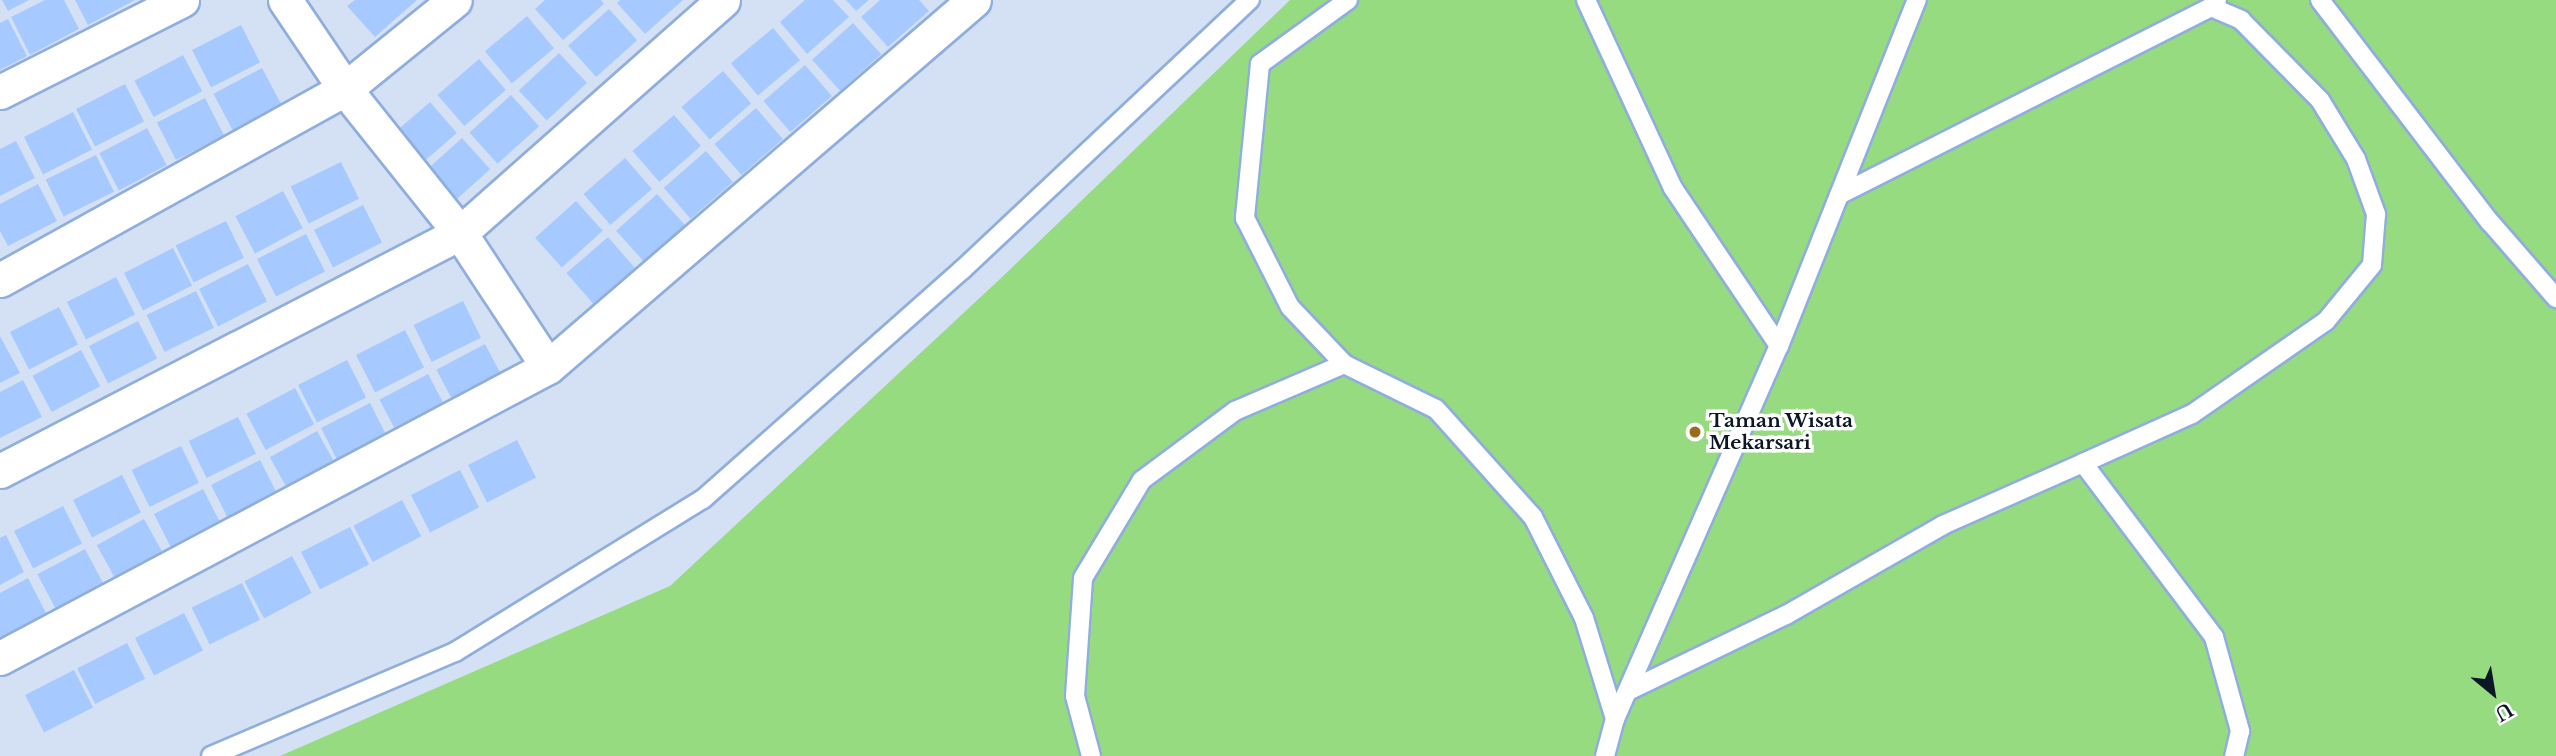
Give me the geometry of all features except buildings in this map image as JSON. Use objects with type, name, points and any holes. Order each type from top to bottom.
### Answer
[{"type":"street","points":[[0,92],[182,0]]},
{"type":"street","points":[[285,0],[345,89],[460,233],[548,367]]},
{"type":"street","points":[[0,280],[345,89],[455,0]]},
{"type":"street","points":[[0,471],[460,233],[723,0]]},
{"type":"street","points":[[0,657],[548,367],[974,0]]},
{"type":"lane","points":[[211,756],[455,652],[703,499],[962,270],[1251,0]]},
{"type":"lane","points":[[1348,0],[1261,64],[1245,218],[1290,307],[1344,364],[1436,409],[1533,517],[1584,618],[1615,719]]},
{"type":"lane","points":[[1586,0],[1673,188],[1779,346]]},
{"type":"lane","points":[[1605,756],[1615,719],[1779,346],[1917,0]]},
{"type":"lane","points":[[2320,0],[2490,222],[2556,298]]},
{"type":"lane","points":[[1628,691],[1786,615],[1943,525],[2192,414],[2326,321],[2372,265],[2376,214],[2356,159],[2320,100],[2241,20],[2214,3],[1839,195]]},
{"type":"lane","points":[[1091,756],[1075,696],[1083,578],[1142,480],[1235,411],[1344,364]]},
{"type":"lane","points":[[2083,463],[2214,637],[2240,731],[2234,756]]},
{"type":"green space","name":"Taman Wisata Mekarsari","points":[[1290,0],[2556,0],[2556,756],[280,756],[670,586],[1000,279]]},
{"type":"place","name":"Taman Wisata Mekarsari","points":[[1695,432]]}]
